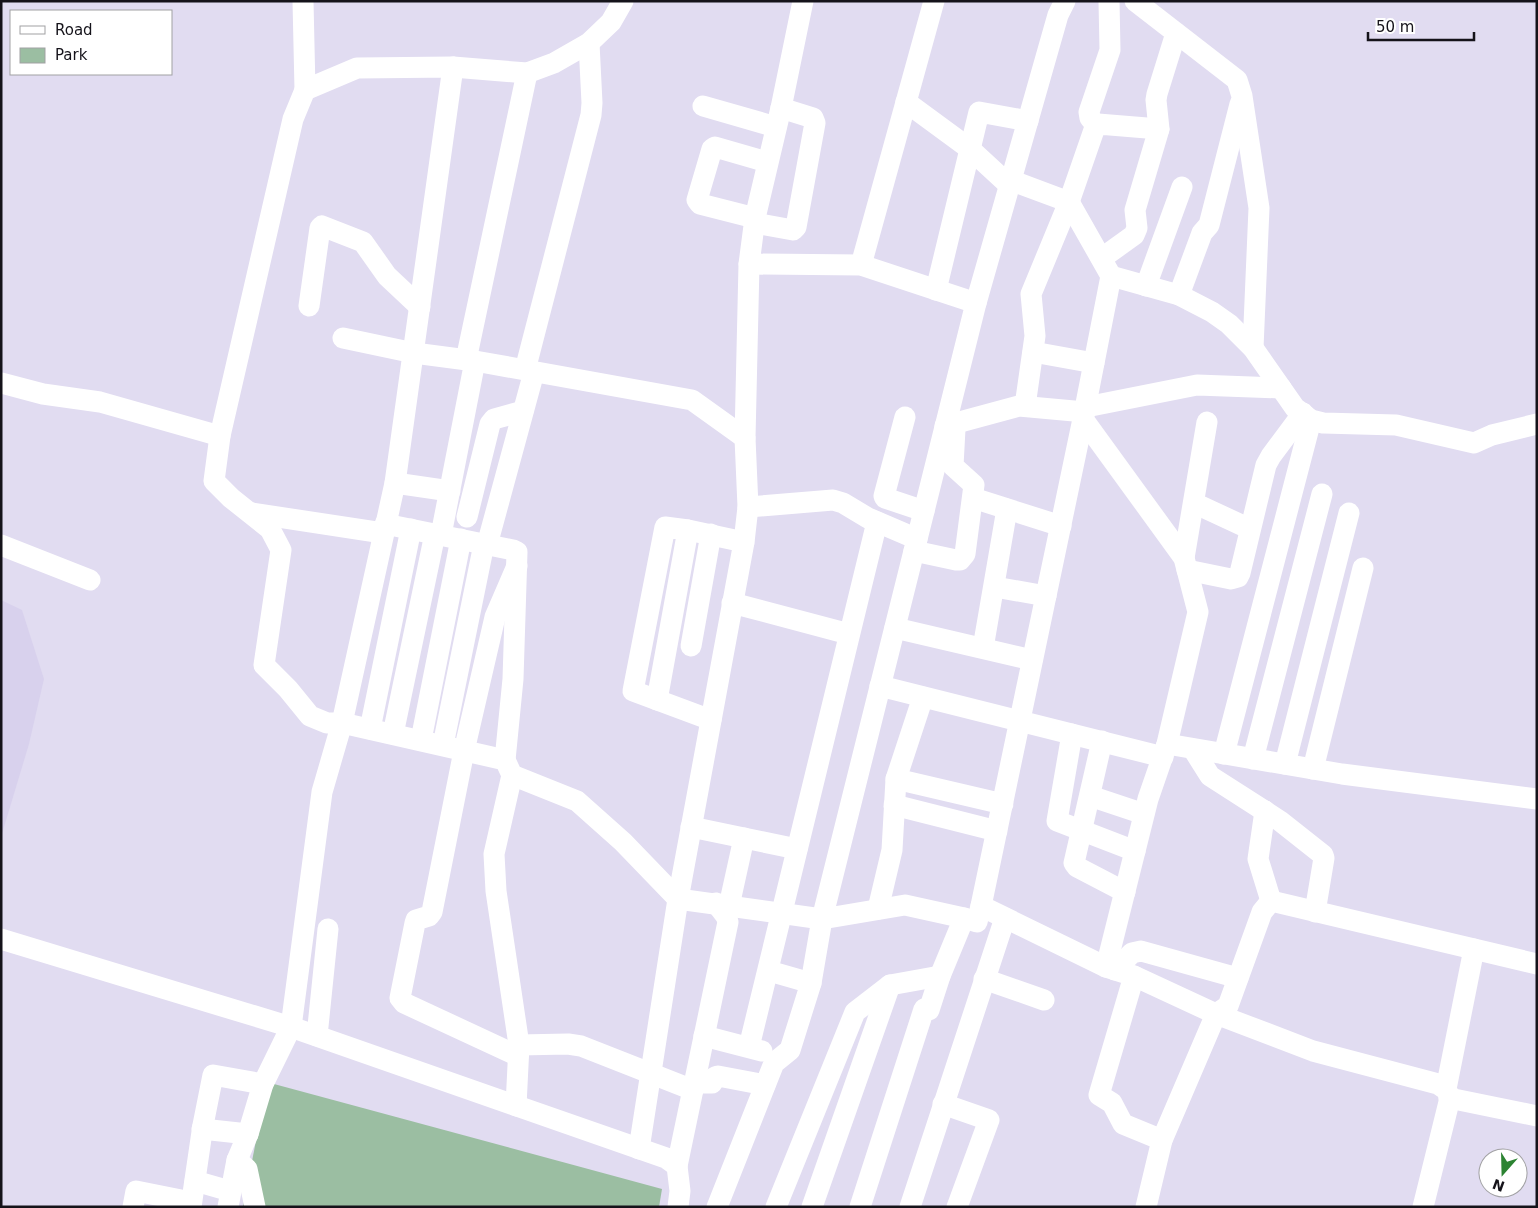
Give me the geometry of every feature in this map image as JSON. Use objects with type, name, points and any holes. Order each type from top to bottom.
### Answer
[{"type":"street","points":[[303,1],[305,90],[293,119],[220,436],[214,481],[231,498],[270,529],[281,550],[264,665],[288,689],[310,716],[327,723],[342,723],[464,751],[508,767],[577,801],[623,842],[678,899],[822,919],[905,905],[972,912],[1005,918],[1216,1014],[1313,1051],[1438,1084],[1448,1094],[1537,1116]]},
{"type":"street","points":[[305,90],[357,68],[453,68],[527,73],[554,63],[588,44],[611,22],[623,1]]},
{"type":"street","points":[[639,1149],[678,899],[744,542],[748,507],[745,438],[749,264],[754,220],[779,117],[803,1]]},
{"type":"street","points":[[861,265],[934,1]]},
{"type":"street","points":[[717,1207],[774,1064],[790,1050],[811,983],[822,919],[924,511],[950,425],[976,303],[1058,15],[1065,1]]},
{"type":"street","points":[[1096,125],[1090,118],[1089,112],[1110,50],[1110,1]]},
{"type":"street","points":[[1135,1],[1235,78],[1242,96],[1260,208],[1252,348]]},
{"type":"street","points":[[860,1207],[924,1009],[929,1010],[940,976],[972,912],[997,831],[1085,413],[1094,363],[1106,267],[1137,230],[1135,210],[1159,129],[1156,100],[1176,33]]},
{"type":"street","points":[[443,746],[486,544],[523,412],[529,371],[591,115],[592,103],[588,44]]},
{"type":"street","points":[[133,1207],[136,1191],[230,1199],[237,1160],[248,1134],[263,1084],[291,1027],[322,792],[342,723],[395,483],[453,68]]},
{"type":"street","points":[[421,740],[435,670],[450,491],[470,361],[527,73]]},
{"type":"street","points":[[1178,295],[1202,233],[1209,225],[1242,96]]},
{"type":"street","points":[[906,102],[970,149],[1010,182],[1068,202],[1106,267],[1146,286],[1178,295],[1212,312],[1229,324],[1252,348],[1295,408],[1307,417],[1323,424],[1396,425],[1474,443],[1492,435],[1537,424]]},
{"type":"street","points":[[703,106],[779,117],[813,118],[814,120],[796,228],[793,230],[700,204],[697,200],[712,149],[715,147],[767,162]]},
{"type":"street","points":[[936,290],[979,112],[1028,121]]},
{"type":"street","points":[[1096,125],[1159,129]]},
{"type":"street","points":[[1025,406],[1035,331],[1031,294],[1068,202],[1096,125]]},
{"type":"street","points":[[1146,286],[1182,187]]},
{"type":"street","points":[[309,306],[320,228],[322,226],[363,242],[386,276],[420,307]]},
{"type":"street","points":[[749,264],[861,265],[976,303]]},
{"type":"street","points":[[343,338],[414,353],[692,400],[745,438]]},
{"type":"street","points":[[1032,352],[1094,363]]},
{"type":"street","points":[[1,383],[43,394],[100,402],[220,436]]},
{"type":"street","points":[[950,425],[1013,407],[1025,406],[1085,413],[1197,385],[1281,388]]},
{"type":"street","points":[[467,516],[490,424],[494,419],[523,412]]},
{"type":"street","points":[[1085,413],[1186,564],[1198,612],[1165,750],[1148,799],[1125,892],[1118,971],[1099,1095],[1112,1103],[1123,1124],[1162,1140]]},
{"type":"street","points":[[905,417],[884,496],[885,498],[924,511]]},
{"type":"street","points":[[1186,564],[1231,580],[1238,577],[1266,465],[1271,456],[1307,417]]},
{"type":"street","points":[[1224,754],[1307,417]]},
{"type":"street","points":[[1186,564],[1207,422]]},
{"type":"street","points":[[748,507],[833,500],[843,503],[916,545],[956,560],[965,554],[974,484],[954,468],[950,425]]},
{"type":"street","points":[[395,483],[450,491]]},
{"type":"street","points":[[1253,759],[1322,494]]},
{"type":"street","points":[[973,498],[1061,526]]},
{"type":"street","points":[[1194,503],[1250,529]]},
{"type":"street","points":[[983,648],[1008,509]]},
{"type":"street","points":[[249,513],[411,530],[486,544],[518,553],[508,767],[494,854],[496,891],[519,1051],[516,1106]]},
{"type":"street","points":[[1285,764],[1349,513]]},
{"type":"street","points":[[749,1047],[877,522]]},
{"type":"street","points":[[711,720],[633,691],[665,527],[711,534],[744,542]]},
{"type":"street","points":[[370,729],[411,530]]},
{"type":"street","points":[[657,700],[688,530]]},
{"type":"street","points":[[690,646],[711,534]]},
{"type":"street","points":[[393,734],[445,536]]},
{"type":"street","points":[[1,544],[90,580]]},
{"type":"street","points":[[517,566],[495,617],[464,751],[432,912],[429,916],[416,920],[400,998],[404,1003],[519,1051],[568,1044],[581,1046],[650,1074],[694,1087],[712,1083],[715,1077],[718,1076],[765,1085]]},
{"type":"street","points":[[1313,769],[1363,568]]},
{"type":"street","points":[[995,587],[1046,596]]},
{"type":"street","points":[[732,602],[849,634]]},
{"type":"street","points":[[895,628],[1032,660]]},
{"type":"street","points":[[644,637],[723,653]]},
{"type":"street","points":[[435,670],[458,674]]},
{"type":"street","points":[[880,686],[1102,742],[1165,750],[1193,749],[1313,769],[1537,799]]},
{"type":"street","points":[[878,909],[892,850],[896,779],[923,697]]},
{"type":"street","points":[[1072,734],[1056,820],[1135,851]]},
{"type":"street","points":[[1102,742],[1074,862],[1075,866],[1125,892]]},
{"type":"street","points":[[1193,749],[1210,776],[1283,823],[1323,855],[1315,912]]},
{"type":"street","points":[[896,779],[1003,804]]},
{"type":"street","points":[[1090,796],[1144,814]]},
{"type":"street","points":[[894,805],[997,831]]},
{"type":"street","points":[[1265,811],[1258,859],[1271,901]]},
{"type":"street","points":[[691,826],[797,849]]},
{"type":"street","points":[[678,1207],[680,1191],[677,1166],[728,922],[722,905],[744,838]]},
{"type":"street","points":[[1271,901],[1537,964]]},
{"type":"street","points":[[1146,1207],[1162,1140],[1216,1014],[1228,1006],[1262,912],[1271,901]]},
{"type":"street","points":[[910,1207],[1005,918]]},
{"type":"street","points":[[317,1036],[328,929]]},
{"type":"street","points":[[1,939],[291,1027],[666,1158],[677,1166]]},
{"type":"street","points":[[1423,1207],[1448,1094],[1474,949]]},
{"type":"street","points":[[1118,971],[1132,953],[1141,951],[1238,978]]},
{"type":"street","points":[[768,971],[811,983]]},
{"type":"street","points":[[776,1207],[855,1012],[890,985],[940,976]]},
{"type":"street","points":[[984,979],[1044,1000]]},
{"type":"street","points":[[812,1207],[890,985]]},
{"type":"street","points":[[704,1036],[781,1057]]},
{"type":"street","points":[[192,1196],[212,1075],[263,1084]]},
{"type":"street","points":[[943,1104],[989,1120],[957,1207]]},
{"type":"street","points":[[202,1128],[248,1134]]},
{"type":"street","points":[[237,1160],[248,1171],[255,1207]]},
{"type":"shaded area","points":[[1,600],[22,610],[44,679],[29,744],[1,837]]},
{"type":"green space","points":[[274,1084],[662,1189],[659,1207],[243,1207],[262,1110]]}]
